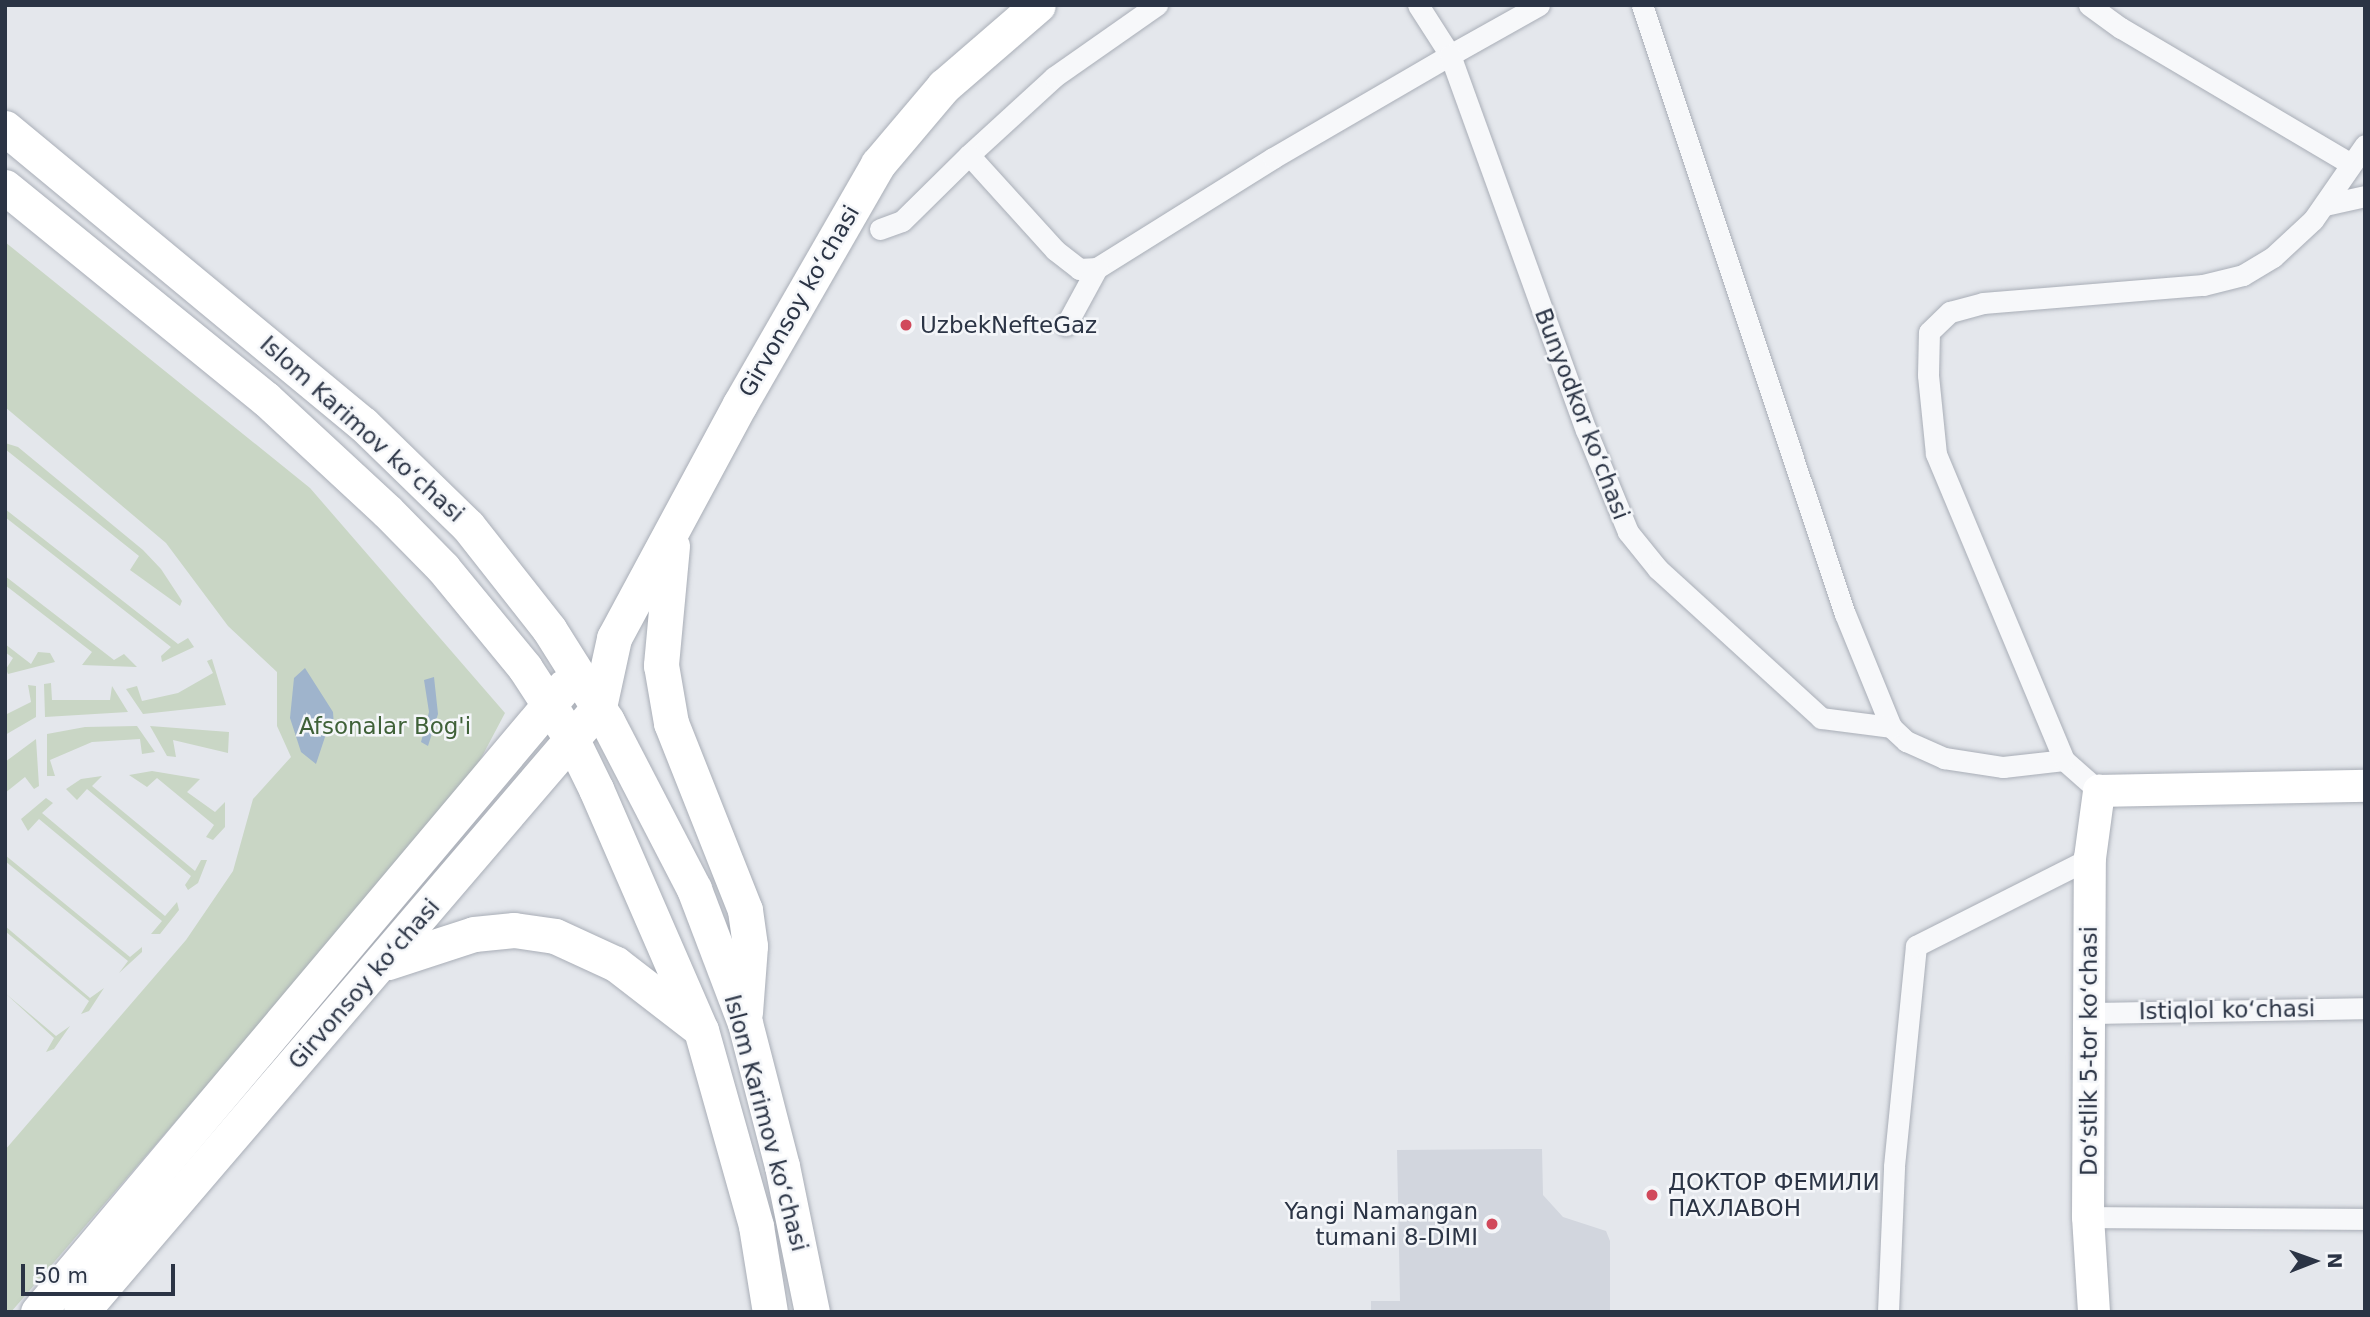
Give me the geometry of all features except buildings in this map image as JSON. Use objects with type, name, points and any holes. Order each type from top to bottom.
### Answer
[{"type":"main road","name":"Girvonsoy koʻchasi","points":[[81,1312],[382,965],[599,707],[614,638],[878,164],[944,86],[1038,5]]},
{"type":"main road","name":"Islom Karimov koʻchasi","points":[[5,128],[363,424],[468,526],[576,671],[599,707],[694,889],[745,1023],[782,1166],[812,1312]]},
{"type":"main road","name":"Islom Karimov koʻchasi","points":[[5,187],[265,399],[387,511],[451,578],[550,706],[572,740],[615,829],[701,1030],[756,1226],[770,1312]]},
{"type":"main road","points":[[674,526],[661,665],[671,723],[745,910],[750,946],[745,1023]]},
{"type":"main road","name":"Girvonsoy koʻchasi","points":[[38,1312],[550,706],[576,671],[614,638]]},
{"type":"main road","points":[[382,965],[429,945],[474,934],[514,930],[555,936],[616,964],[701,1030]]},
{"type":"street","points":[[880,229],[902,221],[1054,77],[1157,5]]},
{"type":"street","name":"Bunyodkor koʻchasi","points":[[1418,5],[1450,55],[1586,430],[1628,533],[1668,578],[1821,718],[1891,727],[1906,741],[1944,758],[2003,767],[2064,760]]},
{"type":"street","points":[[969,155],[1055,250],[1079,269],[1097,268],[1273,158],[1539,5]]},
{"type":"street","points":[[1642,5],[1841,601],[1891,727]]},
{"type":"street","points":[[2090,5],[2121,28],[2349,163]]},
{"type":"street","points":[[2365,145],[2349,163],[2325,205],[2273,257],[2244,275],[2203,285],[1983,303],[1950,312],[1929,332],[1928,375],[1936,454],[2064,760],[2099,791],[2365,786]]},
{"type":"street","points":[[2325,205],[2365,196]]},
{"type":"street","points":[[1066,325],[1097,268]]},
{"type":"street","name":"Doʻstlik 5-tor koʻchasi","points":[[2094,1312],[2088,1217],[2090,858],[2099,791]]},
{"type":"street","points":[[1888,1312],[1894,1166],[1916,946],[2090,858]]},
{"type":"street","name":"Istiqlol ko‘chasi","points":[[2089,1013],[2365,1008]]},
{"type":"street","points":[[2088,1217],[2365,1219]]},
{"type":"shaded area","name":"Yangi Namangan tumani 8-DIMI","points":[[1542,1149],[1543,1195],[1563,1217],[1606,1231],[1610,1241],[1610,1312],[1371,1312],[1371,1301],[1400,1301],[1397,1150]]},
{"type":"green space","name":"Afsonalar Bog'i","points":[[5,242],[310,488],[505,713],[468,783],[11,1312],[5,1312],[5,1150],[186,940],[233,871],[253,799],[291,757],[277,726],[277,672],[228,626],[166,543],[5,407]]},
{"type":"green space","points":[[5,443],[18,447],[143,550],[161,569],[182,601],[180,606],[130,570],[139,556],[5,449]]},
{"type":"green space","points":[[5,509],[178,644],[188,638],[194,647],[162,662],[161,656],[171,647],[5,517]]},
{"type":"green space","points":[[5,576],[114,660],[124,654],[137,667],[82,665],[92,652],[5,585]]},
{"type":"green space","points":[[5,644],[31,664],[38,652],[50,653],[55,662],[8,674],[6,669],[13,658],[5,652]]},
{"type":"green space","points":[[212,659],[226,705],[143,714],[126,689],[137,686],[142,701],[178,693],[213,673],[207,661]]},
{"type":"green space","points":[[51,683],[52,700],[110,700],[112,686],[128,712],[45,717],[44,684]]},
{"type":"green space","points":[[28,685],[36,686],[36,717],[5,735],[5,715],[31,702]]},
{"type":"green space","points":[[137,726],[155,752],[142,754],[140,739],[92,742],[50,760],[55,776],[47,776],[47,734],[85,727]]},
{"type":"green space","points":[[150,726],[229,732],[228,753],[173,740],[176,757],[167,756]]},
{"type":"green space","points":[[36,739],[39,786],[34,789],[25,777],[5,793],[5,762]]},
{"type":"green space","points":[[152,771],[200,779],[187,792],[215,812],[225,802],[225,827],[213,840],[206,837],[214,825],[157,778],[147,787],[129,775]]},
{"type":"green space","points":[[102,776],[92,786],[195,871],[201,860],[207,860],[198,883],[188,890],[185,885],[191,876],[87,789],[77,800],[66,789],[81,779]]},
{"type":"green space","points":[[46,798],[53,803],[42,813],[165,916],[177,902],[179,910],[160,934],[151,934],[162,921],[39,819],[28,831],[21,819]]},
{"type":"green space","points":[[5,855],[130,957],[142,947],[142,952],[119,973],[128,961],[5,861]]},
{"type":"green space","points":[[5,926],[90,998],[104,988],[89,1011],[81,1014],[89,1001],[5,931]]},
{"type":"green space","points":[[5,993],[56,1036],[70,1026],[54,1049],[46,1052],[54,1038]]},
{"type":"water","points":[[305,668],[333,712],[334,726],[327,731],[316,764],[301,752],[290,718],[294,678]]},
{"type":"water","points":[[434,677],[438,714],[428,746],[421,742],[429,712],[424,680]]},
{"type":"place","name":"UzbekNefteGaz","points":[[906,325]]},
{"type":"place","name":"ДОКТОР ФЕМИЛИ ПАХЛАВОН","points":[[1652,1195]]},
{"type":"place","name":"Yangi Namangan tumani 8-DIMI","points":[[1492,1224]]}]
